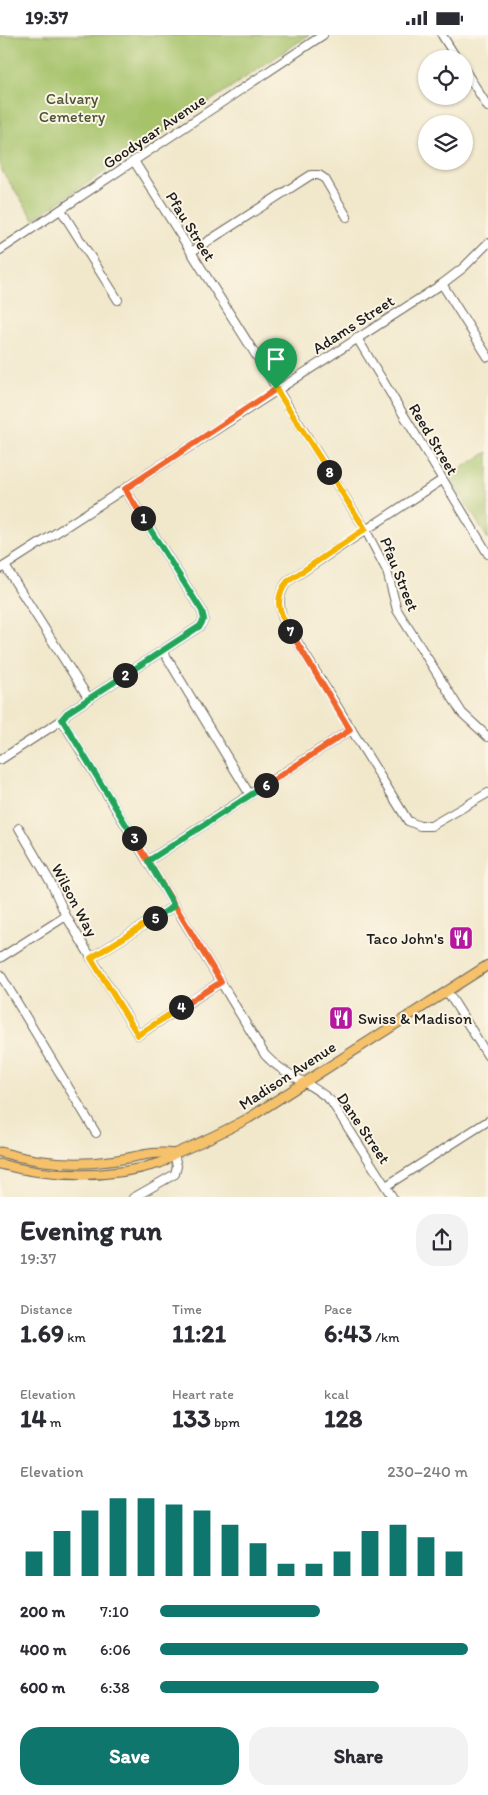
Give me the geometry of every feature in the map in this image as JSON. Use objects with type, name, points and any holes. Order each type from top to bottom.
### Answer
[{"type":"main road","name":"Madison Avenue","points":[[0,1164],[42,1172],[100,1173],[163,1162],[174,1154],[229,1129],[488,965]]},
{"type":"main road","name":"Madison Avenue","points":[[0,1152],[43,1161],[75,1163],[107,1162],[160,1152],[174,1154]]},
{"type":"street","name":"Goodyear Avenue","points":[[0,249],[323,35]]},
{"type":"street","points":[[442,35],[451,50]]},
{"type":"street","points":[[473,83],[488,107]]},
{"type":"street","name":"Pfau Street","points":[[134,161],[365,529],[387,571],[397,610],[462,713],[488,737]]},
{"type":"street","points":[[191,252],[311,175],[319,175],[325,179],[347,217]]},
{"type":"street","points":[[61,210],[118,300]]},
{"type":"street","name":"Adams Street","points":[[2,567],[442,284],[464,269],[488,243]]},
{"type":"street","points":[[442,284],[488,357]]},
{"type":"street","name":"Reed Street","points":[[357,337],[488,554]]},
{"type":"street","points":[[442,480],[288,581],[280,590],[280,609],[283,619],[350,730],[408,821],[431,826],[488,793]]},
{"type":"street","points":[[0,760],[62,719],[67,713],[200,626],[204,619],[202,611],[125,489]]},
{"type":"street","points":[[2,567],[89,699]]},
{"type":"street","points":[[163,651],[250,795]]},
{"type":"street","name":"Dane Street","points":[[62,719],[266,1055],[274,1064],[318,1089],[331,1101],[393,1197]]},
{"type":"street","points":[[148,861],[350,730]]},
{"type":"street","name":"Wilson Way","points":[[19,828],[51,883],[66,916],[138,1035],[221,982]]},
{"type":"street","points":[[91,958],[174,906]]},
{"type":"street","points":[[0,958],[66,916]]},
{"type":"street","points":[[0,974],[96,1133]]},
{"type":"street","points":[[447,991],[488,1056]]},
{"type":"street","points":[[386,1186],[488,1121]]},
{"type":"street","points":[[133,1197],[175,1174],[177,1166],[174,1154]]},
{"type":"green space","name":"Calvary Cemetery","points":[[0,35],[309,35],[34,219],[0,168]]},
{"type":"green space","points":[[488,452],[488,539],[449,476]]},
{"type":"place","name":"Taco John's","points":[[461,938]]},
{"type":"place","name":"Swiss & Madison","points":[[341,1018]]},
{"type":"route","points":[[276,389],[125,489],[202,611],[204,619],[200,626],[67,713],[62,719],[174,906],[221,982],[138,1035],[91,958],[174,906],[148,861],[350,730],[283,619],[280,609],[280,590],[288,581],[365,529],[276,389]]}]
